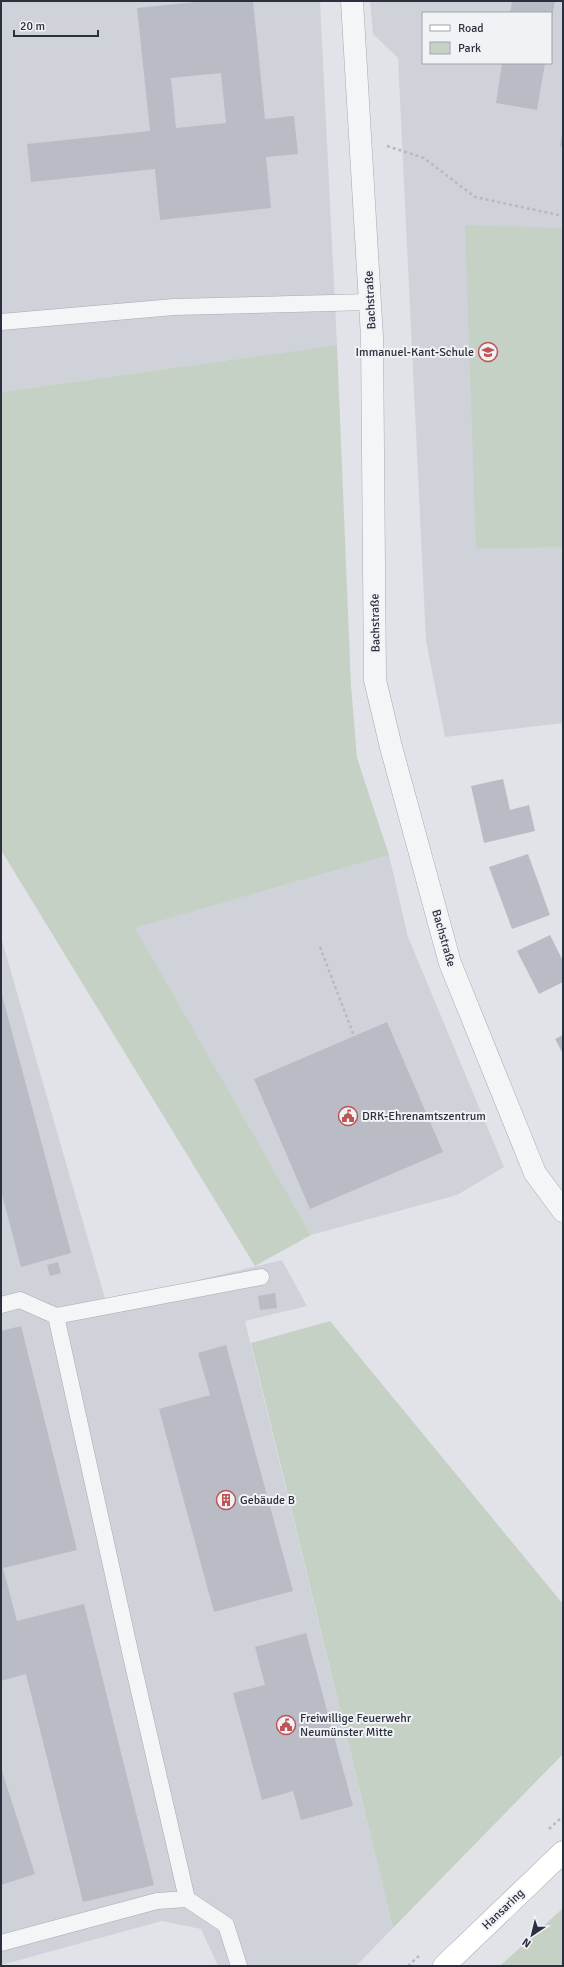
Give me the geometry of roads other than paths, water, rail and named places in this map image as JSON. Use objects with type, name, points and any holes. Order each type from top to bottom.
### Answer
[{"type":"main road","name":"Hansaring","points":[[444,1966],[563,1852]]},
{"type":"street","name":"Bachstraße","points":[[352,1],[372,337],[375,680],[391,747],[450,964],[535,1174],[563,1211]]},
{"type":"lane","points":[[1,322],[174,308],[370,302]]},
{"type":"lane","points":[[1,1305],[20,1300],[56,1316],[261,1277]]},
{"type":"lane","points":[[56,1316],[131,1656],[187,1898]]},
{"type":"lane","points":[[1,1942],[157,1901],[187,1898],[226,1925],[239,1966]]},
{"type":"place","name":"Immanuel-Kant-Schule","points":[[488,352]]},
{"type":"place","name":"DRK-Ehrenamtszentrum","points":[[348,1116]]},
{"type":"place","name":"Gebäude B","points":[[226,1500]]},
{"type":"place","name":"Freiwillige Feuerwehr Neumünster Mitte","points":[[286,1725]]}]
